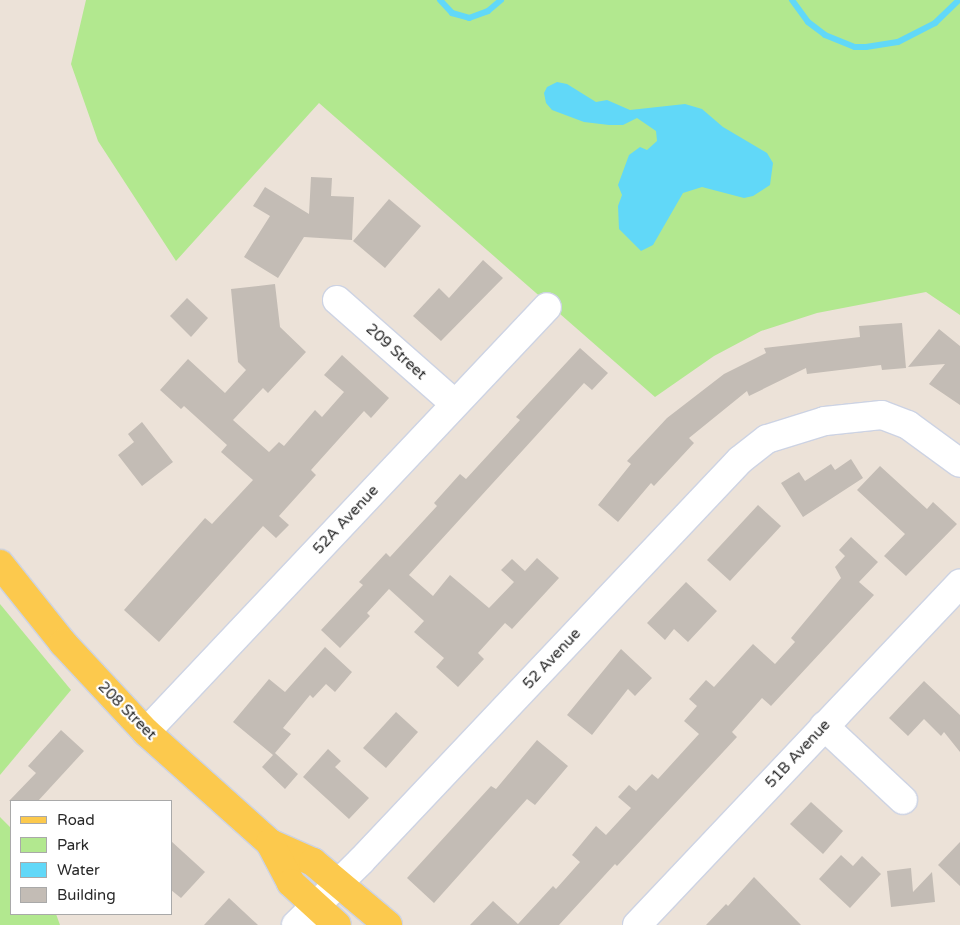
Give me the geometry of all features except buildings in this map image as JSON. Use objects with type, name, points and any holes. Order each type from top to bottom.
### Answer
[{"type":"main road","name":"208 Street","points":[[0,564],[63,643],[146,732],[270,843],[313,862],[388,925]]},
{"type":"main road","name":"208 Street","points":[[270,843],[291,883],[337,925]]},
{"type":"street","name":"209 Street","points":[[337,300],[454,404]]},
{"type":"street","name":"52A Avenue","points":[[146,732],[546,307]]},
{"type":"street","name":"52 Avenue","points":[[296,925],[740,460],[775,435],[825,421],[868,415],[894,418],[960,463]]},
{"type":"street","name":"51B Avenue","points":[[639,924],[960,583]]},
{"type":"street","points":[[824,726],[903,800]]},
{"type":"green space","points":[[86,0],[960,0],[960,315],[926,292],[817,313],[761,331],[714,356],[655,397],[319,103],[176,261],[98,141],[71,64]]},
{"type":"green space","points":[[0,604],[71,690],[0,775]]},
{"type":"green space","points":[[0,817],[10,827],[10,915],[56,915],[60,925],[0,925]]},
{"type":"water","points":[[557,82],[567,84],[596,102],[607,100],[630,110],[685,104],[702,109],[723,127],[767,153],[773,163],[770,185],[753,196],[744,198],[702,187],[683,193],[653,245],[641,251],[619,229],[618,206],[622,195],[618,185],[629,155],[640,147],[647,150],[657,141],[656,131],[637,118],[623,125],[609,125],[584,122],[552,110],[546,103],[544,93],[547,87]]},
{"type":"waterway","points":[[440,0],[452,13],[469,18],[488,11],[501,0]]},
{"type":"waterway","points":[[792,0],[808,22],[825,35],[855,47],[898,42],[935,23],[959,0]]}]
